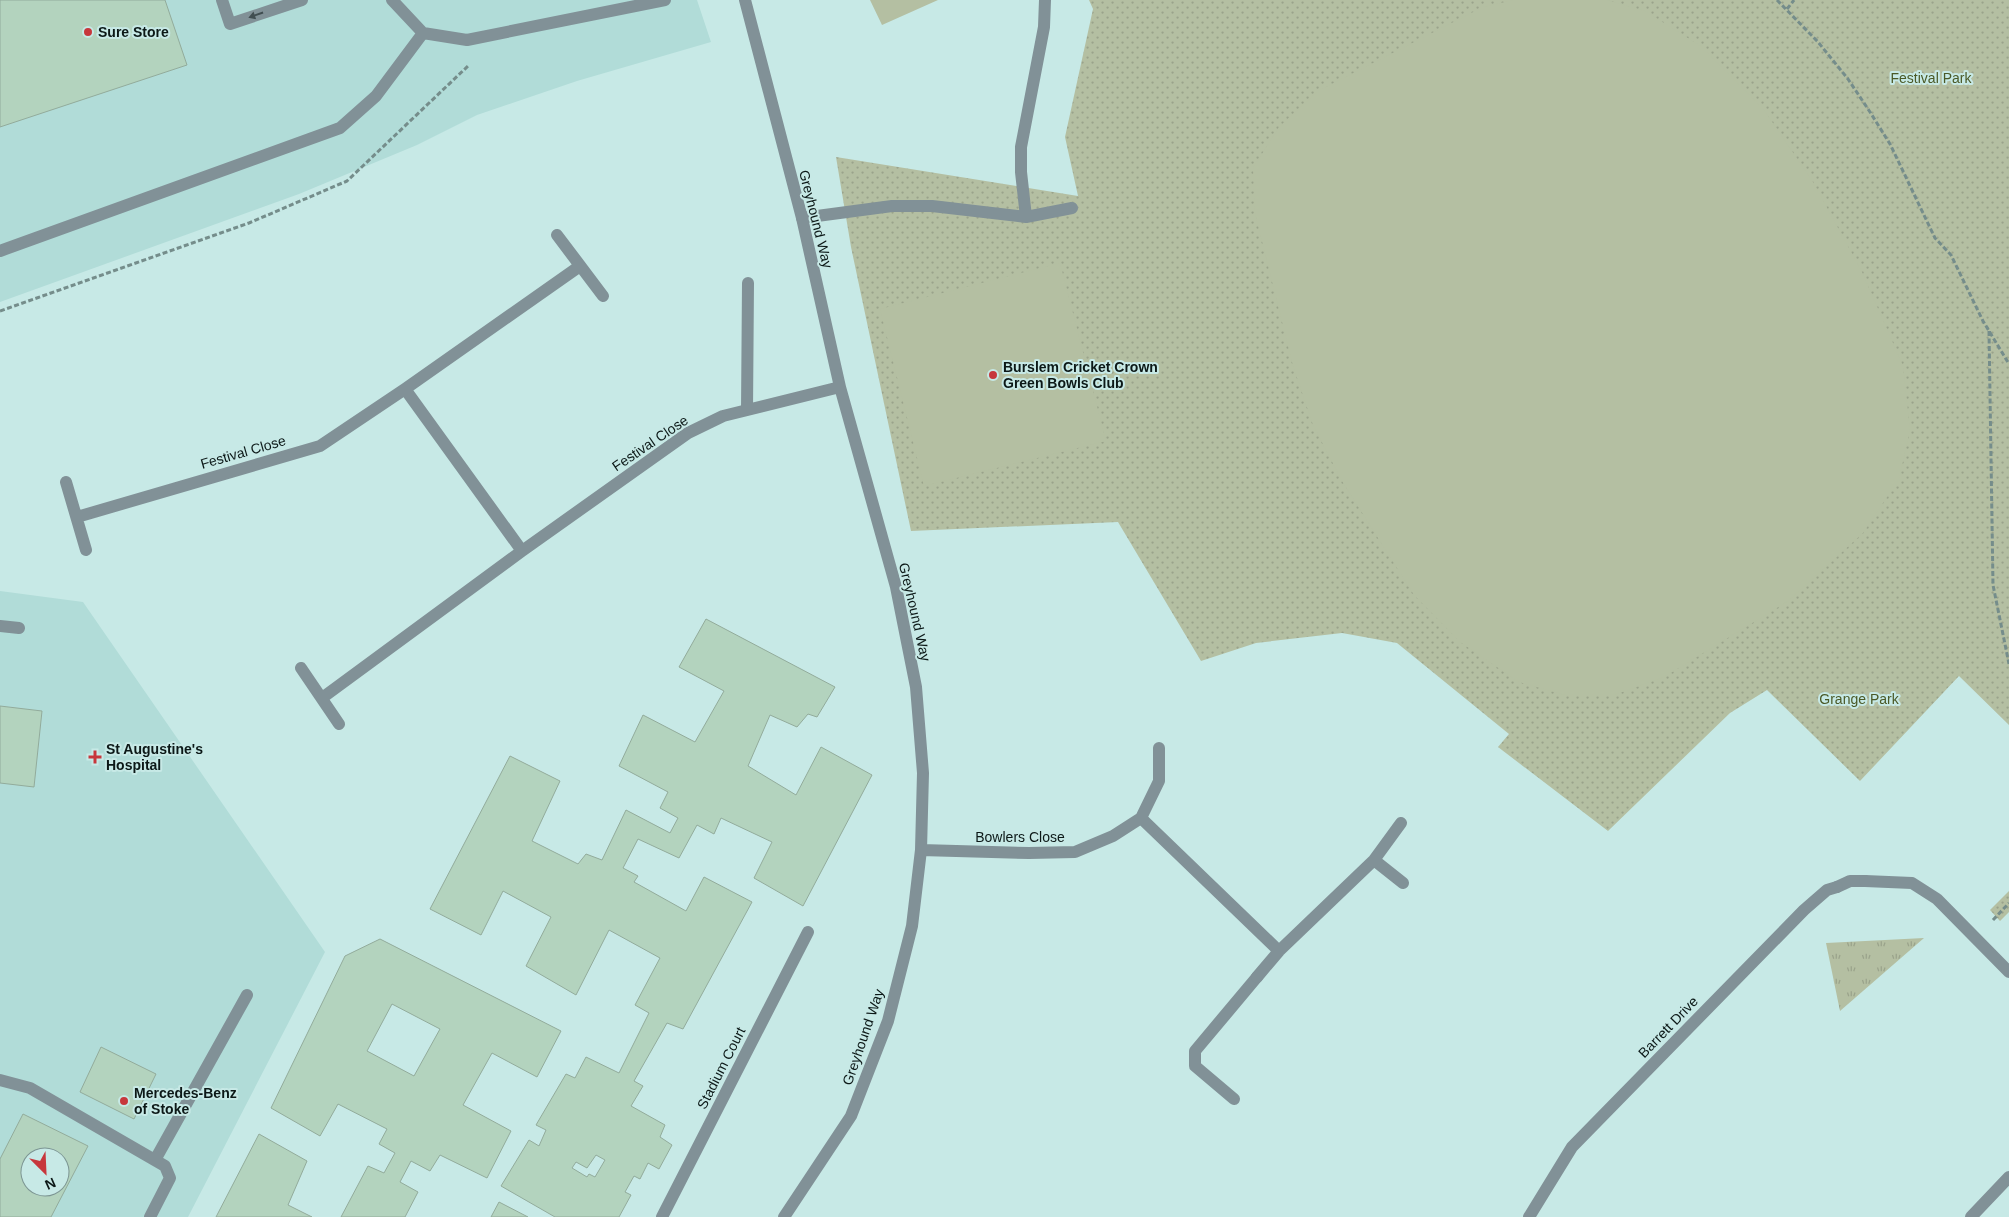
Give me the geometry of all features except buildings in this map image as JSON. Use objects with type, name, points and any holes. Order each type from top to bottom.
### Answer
[{"type":"street","points":[[222,0],[230,24],[302,0]]},
{"type":"street","points":[[392,0],[423,33],[466,40],[665,0]]},
{"type":"street","name":"Greyhound Way","points":[[745,0],[802,218],[840,387],[896,587],[916,688],[923,773],[921,850],[912,926],[888,1021],[851,1116],[784,1217]]},
{"type":"street","points":[[1026,217],[1020,172],[1020,147],[1044,27],[1045,0]]},
{"type":"street","points":[[0,251],[340,128],[376,96],[423,33]]},
{"type":"street","points":[[802,218],[854,210],[932,206],[1026,217],[1072,208]]},
{"type":"street","points":[[557,234],[603,296]]},
{"type":"street","name":"Festival Close","points":[[77,517],[320,446],[405,390],[580,266]]},
{"type":"street","points":[[747,410],[748,283]]},
{"type":"street","name":"Festival Close","points":[[322,698],[522,551],[688,433],[723,416],[840,387]]},
{"type":"street","points":[[405,390],[522,551]]},
{"type":"street","points":[[66,482],[86,550]]},
{"type":"street","points":[[0,626],[19,628]]},
{"type":"street","points":[[301,668],[339,724]]},
{"type":"street","points":[[1159,748],[1159,781],[1141,818],[1279,951]]},
{"type":"street","name":"Bowlers Close","points":[[921,850],[1029,853],[1075,852],[1113,836],[1141,818]]},
{"type":"street","points":[[1234,1099],[1195,1066],[1195,1051],[1279,951],[1374,860],[1401,823]]},
{"type":"street","points":[[1374,860],[1403,883]]},
{"type":"street","name":"Barrett Drive","points":[[1529,1217],[1572,1147],[1804,910],[1828,890],[1850,881],[1912,883],[1937,899],[2009,972]]},
{"type":"street","name":"Stadium Court","points":[[662,1217],[808,932]]},
{"type":"street","points":[[155,1160],[247,995]]},
{"type":"street","points":[[0,1080],[30,1088],[165,1166],[170,1178],[150,1217]]},
{"type":"street","points":[[1971,1217],[2009,1177]]},
{"type":"path","points":[[1777,0],[1848,79],[1870,112],[1890,144],[1935,238],[1951,255],[1988,330],[2009,364]]},
{"type":"path","points":[[1787,10],[1794,0]]},
{"type":"path","points":[[0,310],[249,223],[347,181],[472,62]]},
{"type":"path","points":[[1988,330],[1993,585],[2009,664]]},
{"type":"shaded area","points":[[0,0],[697,0],[711,42],[577,81],[477,115],[417,145],[299,194],[0,302]]},
{"type":"shaded area","name":"St Augustine's Hospital","points":[[0,591],[83,602],[325,952],[188,1217],[0,1217]]},
{"type":"green space","points":[[870,0],[938,0],[882,25]]},
{"type":"green space","points":[[1089,0],[2009,0],[2009,725],[1959,676],[1860,781],[1767,690],[1730,713],[1608,831],[1498,747],[1509,734],[1397,643],[1342,633],[1256,643],[1201,661],[1118,522],[911,531],[851,247],[836,157],[1078,196],[1065,137],[1093,9]]},
{"type":"green space","points":[[1514,0],[1607,0],[1645,11],[1702,47],[1764,110],[1813,182],[1862,272],[1903,366],[1910,430],[1899,479],[1863,533],[1788,601],[1664,677],[1614,695],[1565,695],[1519,682],[1460,642],[1414,595],[1342,481],[1313,425],[1293,366],[1255,213],[1253,168],[1279,127],[1318,91],[1483,7]]},
{"type":"green space","name":"Burslem Cricket Crown Green Bowls Club","points":[[1060,263],[1106,441],[924,486],[880,309]]},
{"type":"green space","points":[[2009,891],[2009,912],[2000,921],[1990,910]]},
{"type":"green space","points":[[1924,938],[1840,1011],[1826,943]]},
{"type":"place","name":"Sure Store","points":[[88,32]]},
{"type":"place","name":"Burslem Cricket Crown Green Bowls Club","points":[[993,375]]},
{"type":"place","name":"St Augustine's Hospital","points":[[95,757]]},
{"type":"place","name":"Mercedes-Benz of Stoke","points":[[124,1101]]},
{"type":"park label","name":"Festival Park","points":[[1931,78]]},
{"type":"park label","name":"Grange Park","points":[[1859,699]]}]
